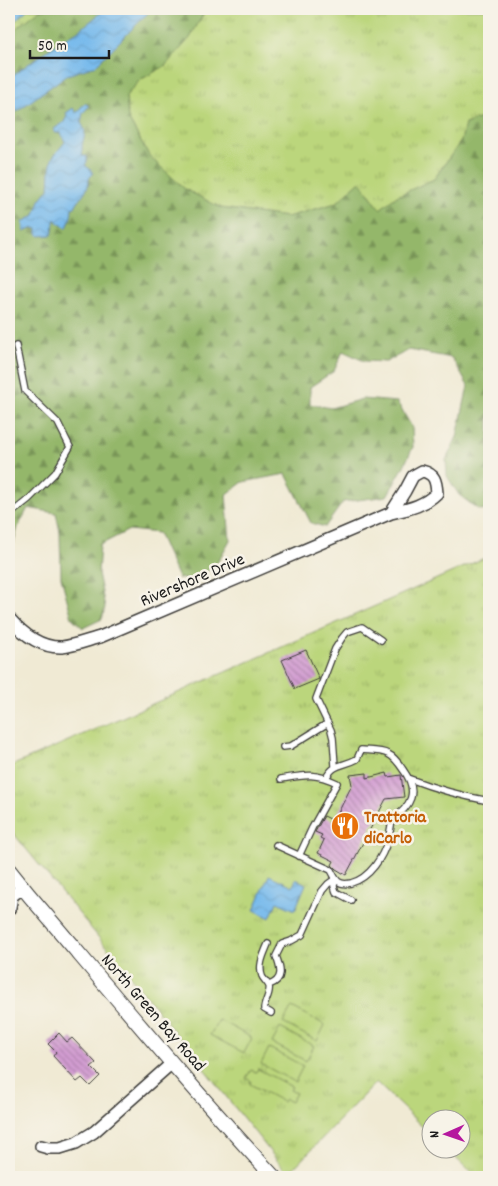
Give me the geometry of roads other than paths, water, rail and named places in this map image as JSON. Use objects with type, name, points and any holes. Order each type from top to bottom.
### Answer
[{"type":"street","name":"Rivershore Drive","points":[[9,618],[19,630],[41,644],[61,647],[100,637],[391,513]]},
{"type":"street","name":"North Green Bay Road","points":[[9,870],[15,892],[274,1177]]},
{"type":"street","points":[[9,908],[15,892]]},
{"type":"street","points":[[40,1146],[60,1148],[76,1143],[94,1132],[172,1063]]},
{"type":"lane","points":[[9,516],[55,473],[70,448],[58,423],[25,391],[16,346]]},
{"type":"lane","points":[[335,766],[333,738],[316,699],[335,649],[347,632],[362,627],[381,640]]},
{"type":"lane","points":[[283,746],[291,746],[328,724]]},
{"type":"lane","points":[[326,778],[335,766],[358,759],[361,750],[382,752],[389,754],[401,765],[410,779],[412,794],[409,805],[392,820],[389,838],[378,861],[370,871],[355,882],[347,884],[335,879]]},
{"type":"lane","points":[[280,779],[317,776],[337,783],[299,856]]},
{"type":"lane","points":[[410,779],[470,798],[489,801]]},
{"type":"lane","points":[[276,845],[331,870],[335,879],[334,886],[336,892],[351,900]]},
{"type":"lane","points":[[268,985],[277,982],[279,977],[280,966],[276,956],[282,944],[302,934],[322,891],[335,879]]},
{"type":"lane","points":[[268,944],[260,968],[262,977],[268,985],[269,992],[264,1009],[271,1013]]},
{"type":"water","points":[[9,9],[28,9],[9,26]]},
{"type":"water","points":[[106,9],[152,9],[95,66],[67,75],[9,117],[9,78],[82,28]]},
{"type":"water","points":[[85,103],[89,106],[83,113],[81,123],[85,130],[82,152],[83,156],[87,156],[85,165],[93,174],[89,178],[88,186],[75,207],[72,208],[67,228],[55,219],[52,235],[40,236],[36,233],[37,229],[34,228],[24,232],[23,222],[35,215],[40,200],[49,189],[52,158],[65,142],[61,133],[55,133],[54,129],[64,122],[67,116],[66,113],[73,108],[76,113]]},
{"type":"water","points":[[269,875],[293,886],[296,879],[306,884],[295,910],[277,902],[270,918],[254,910]]},
{"type":"place","name":"Trattoria diCarlo","points":[[345,826]]}]
